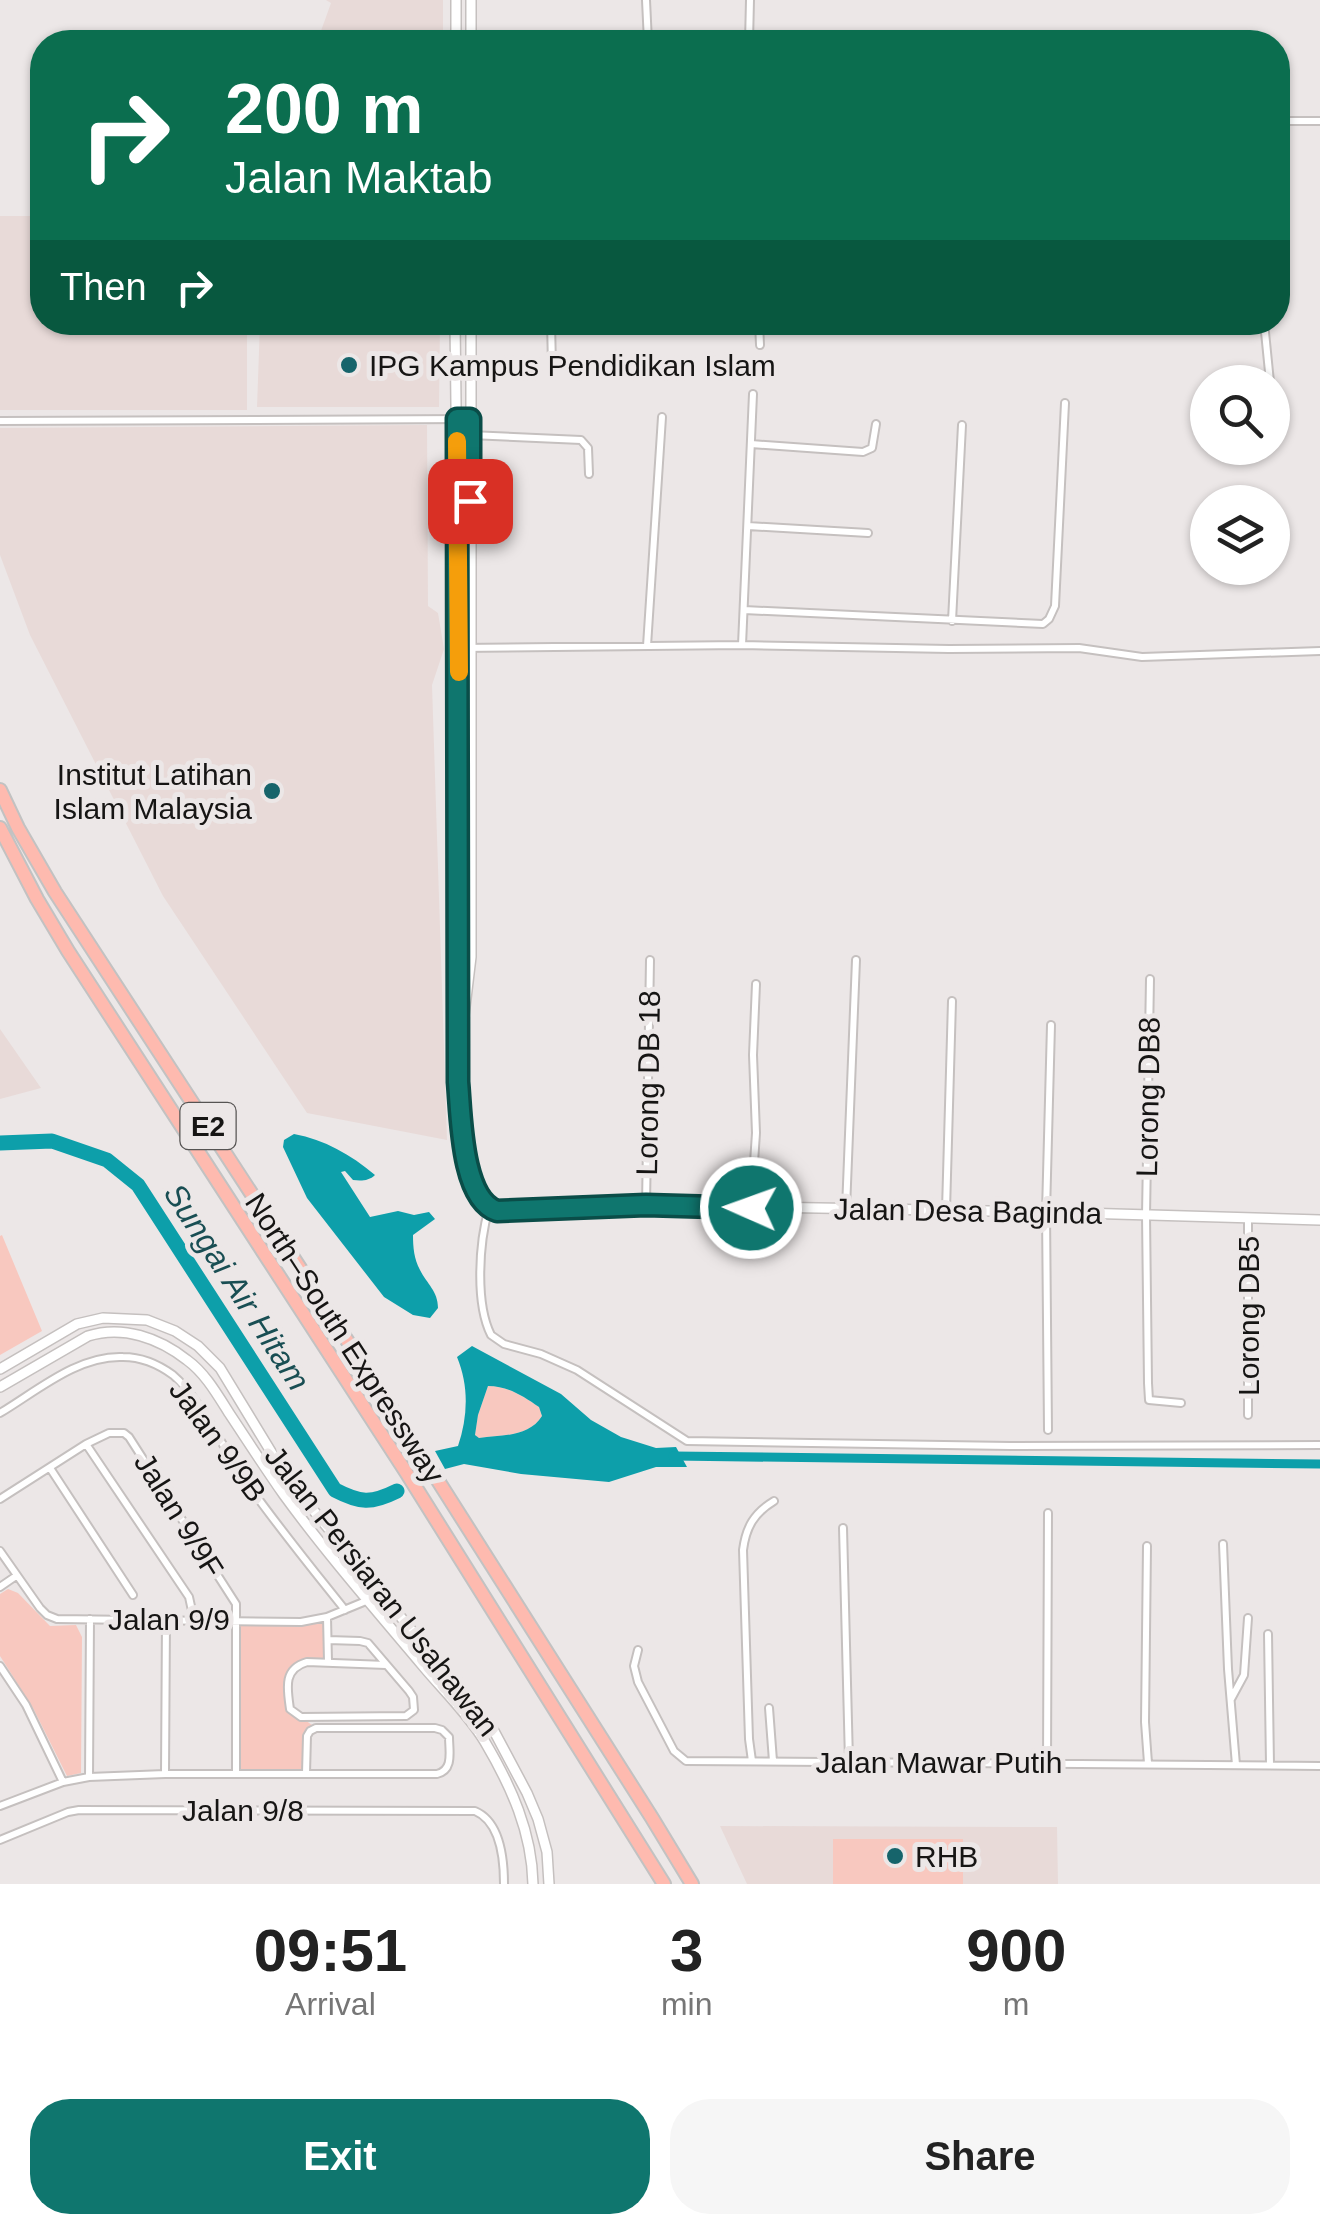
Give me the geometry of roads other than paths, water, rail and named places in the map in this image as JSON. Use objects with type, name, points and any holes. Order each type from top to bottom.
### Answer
[{"type":"highway","name":"North–South Expressway","points":[[0,790],[55,892],[423,1457],[692,1884]]},
{"type":"highway","name":"North–South Expressway","points":[[0,828],[68,951],[406,1472],[664,1884]]},
{"type":"street","points":[[456,0],[456,30]]},
{"type":"street","points":[[470,0],[470,30]]},
{"type":"street","points":[[646,0],[647,30]]},
{"type":"street","points":[[749,30],[750,0]]},
{"type":"street","points":[[1290,121],[1320,121]]},
{"type":"street","points":[[455,335],[464,648]]},
{"type":"street","points":[[470,335],[458,1082],[464,1154],[474,1183],[493,1210],[482,1234],[480,1257],[484,1308],[491,1335],[504,1344],[577,1370],[688,1441],[1320,1445]]},
{"type":"street","points":[[551,335],[552,366]]},
{"type":"street","points":[[759,335],[760,345]]},
{"type":"street","points":[[1265,335],[1268,365]]},
{"type":"street","points":[[742,645],[753,394]]},
{"type":"street","points":[[744,610],[1043,624],[1055,606],[1064,403]]},
{"type":"street","points":[[647,646],[662,417]]},
{"type":"street","points":[[0,420],[470,419]]},
{"type":"street","points":[[751,444],[863,452],[872,448],[876,424]]},
{"type":"street","points":[[952,621],[962,424]]},
{"type":"street","points":[[470,435],[581,440],[588,448],[590,474]]},
{"type":"street","points":[[748,526],[868,534]]},
{"type":"street","points":[[464,648],[1092,648],[1142,657],[1320,651]]},
{"type":"street","name":"Lorong DB 18","points":[[646,1205],[650,960]]},
{"type":"street","points":[[846,1209],[856,960]]},
{"type":"street","name":"Lorong DB8","points":[[1150,978],[1146,1215],[1150,1400],[1181,1403]]},
{"type":"street","points":[[751,1208],[756,1133],[756,984]]},
{"type":"street","points":[[946,1210],[952,1001]]},
{"type":"street","points":[[1048,1430],[1046,1212],[1051,1025]]},
{"type":"street","name":"Jalan Desa Baginda","points":[[493,1210],[646,1205],[1320,1220]]},
{"type":"street","name":"Lorong DB5","points":[[1248,1218],[1248,1414]]},
{"type":"street","name":"Jalan Persiaran Usahawan","points":[[0,1368],[83,1322],[114,1318],[147,1320],[198,1346],[220,1368],[287,1478],[494,1731],[538,1819],[547,1852],[549,1884]]},
{"type":"street","name":"Jalan Persiaran Usahawan","points":[[0,1387],[98,1333],[130,1333],[167,1346],[190,1362],[208,1380],[283,1494],[482,1737],[518,1808],[529,1848],[533,1884]]},
{"type":"street","name":"Jalan 9/9B","points":[[0,1413],[81,1365],[102,1358],[145,1359],[158,1365],[187,1391],[243,1476],[345,1610]]},
{"type":"street","name":"Jalan 9/9F","points":[[0,1499],[86,1444],[109,1433],[130,1436],[233,1599],[237,1620]]},
{"type":"street","points":[[86,1444],[190,1597],[194,1620]]},
{"type":"street","points":[[50,1468],[133,1596]]},
{"type":"street","points":[[752,1761],[743,1550],[755,1515],[774,1501]]},
{"type":"street","points":[[1047,1763],[1048,1513]]},
{"type":"street","points":[[844,1528],[850,1761]]},
{"type":"street","points":[[1223,1544],[1236,1764]]},
{"type":"street","points":[[1146,1546],[1148,1764]]},
{"type":"street","name":"Jalan 9/9","points":[[0,1551],[47,1615],[57,1619],[300,1622],[327,1618],[383,1594]]},
{"type":"street","points":[[0,1586],[16,1576]]},
{"type":"street","points":[[327,1618],[328,1662]]},
{"type":"street","points":[[1230,1699],[1244,1674],[1248,1618]]},
{"type":"street","points":[[89,1777],[90,1619]]},
{"type":"street","points":[[165,1774],[166,1620]]},
{"type":"street","points":[[236,1773],[237,1620]]},
{"type":"street","points":[[1268,1634],[1270,1765]]},
{"type":"street","points":[[328,1640],[364,1642],[386,1664],[413,1697],[414,1710],[406,1716],[301,1716],[290,1708],[292,1669],[307,1662],[386,1664]]},
{"type":"street","name":"Jalan Mawar Putih","points":[[638,1650],[634,1666],[638,1682],[677,1756],[691,1762],[1320,1766]]},
{"type":"street","points":[[0,1666],[26,1705],[63,1782]]},
{"type":"street","points":[[769,1708],[773,1761]]},
{"type":"street","points":[[0,1806],[63,1782],[89,1777],[437,1774],[449,1766],[449,1737],[442,1730],[316,1728],[306,1736],[306,1773]]},
{"type":"street","name":"Jalan 9/8","points":[[0,1840],[79,1810],[475,1811],[489,1819],[500,1847],[504,1884]]},
{"type":"water","points":[[294,1134],[337,1149],[375,1175],[353,1180],[345,1171],[341,1172],[370,1217],[398,1211],[414,1215],[429,1212],[435,1219],[413,1235],[416,1262],[438,1302],[430,1318],[413,1315],[384,1297],[307,1198],[283,1147],[284,1140]]},
{"type":"water","points":[[472,1346],[561,1394],[591,1420],[621,1437],[656,1448],[676,1447],[687,1467],[656,1467],[609,1482],[464,1464],[445,1469],[435,1451],[458,1446],[464,1424],[464,1379],[457,1357]],"holes":[[[488,1386],[539,1407],[542,1416],[537,1423],[506,1435],[475,1435]]]},
{"type":"waterway","name":"Sungai Air Hitam","points":[[0,1143],[52,1141],[107,1160],[138,1185],[335,1490],[366,1500],[397,1491]]},
{"type":"waterway","points":[[673,1456],[1320,1464]]},
{"type":"place","name":"IPG Kampus Pendidikan Islam","points":[[349,365]]},
{"type":"place","name":"Institut Latihan Islam Malaysia","points":[[272,791]]},
{"type":"place","name":"RHB","points":[[895,1856]]}]
